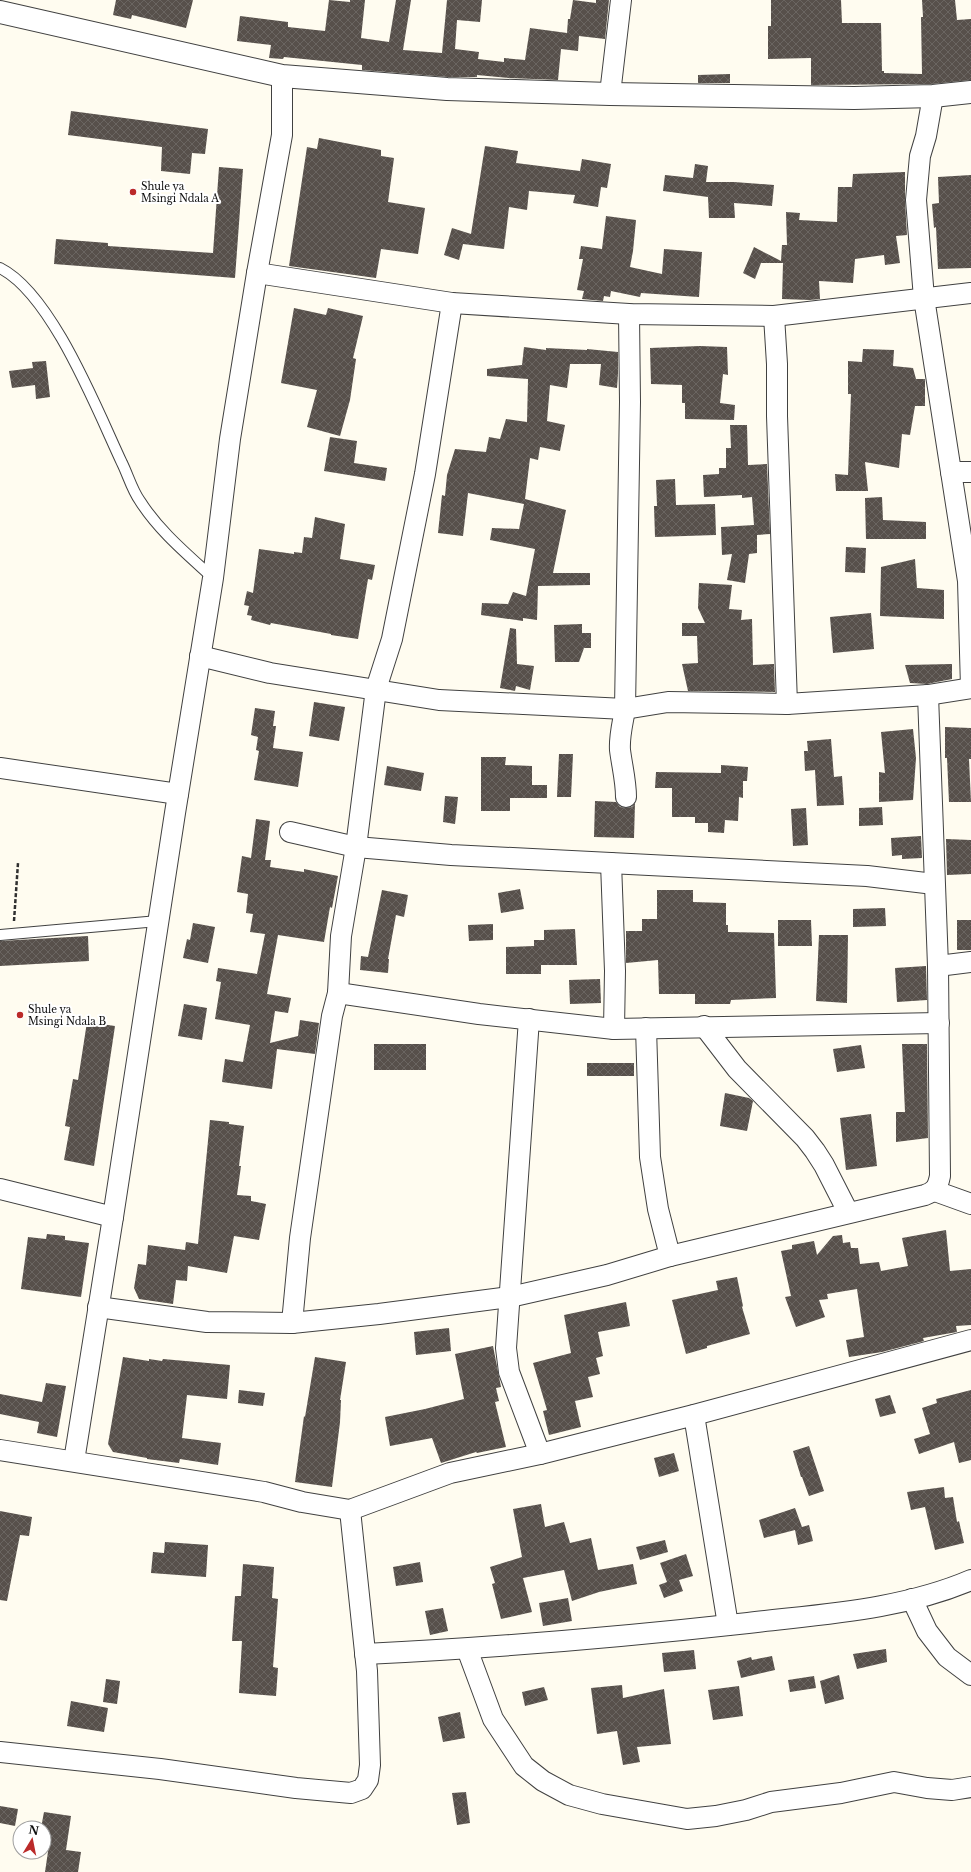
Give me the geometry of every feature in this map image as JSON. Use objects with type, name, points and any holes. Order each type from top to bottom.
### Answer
[{"type":"street","points":[[610,94],[621,0]]},
{"type":"street","points":[[0,12],[282,76],[447,89],[610,94],[854,98],[933,96],[971,92]]},
{"type":"street","points":[[74,1461],[213,578],[230,439],[257,273],[282,135],[282,76]]},
{"type":"street","points":[[200,656],[270,673],[439,700],[625,709],[668,702],[787,704],[928,695],[971,688],[969,583],[924,298],[916,190],[920,156],[926,136],[933,96]]},
{"type":"street","points":[[257,273],[452,303],[629,314],[774,316],[971,293]]},
{"type":"street","points":[[292,1323],[300,1238],[332,1016],[338,993],[341,936],[356,847],[376,689],[392,639],[425,474],[452,303]]},
{"type":"street","points":[[626,797],[626,782],[620,748],[625,709],[630,402],[629,314]]},
{"type":"street","points":[[774,316],[777,364],[777,416],[787,704]]},
{"type":"street","points":[[951,472],[971,472]]},
{"type":"street","points":[[98,1307],[207,1322],[292,1323],[379,1314],[510,1297],[607,1275],[670,1256],[848,1212],[925,1195],[935,1191],[939,1183],[940,1176],[938,966],[928,695]]},
{"type":"street","points":[[0,768],[178,794]]},
{"type":"street","points":[[290,832],[356,847],[451,855],[867,876],[934,884]]},
{"type":"street","points":[[611,863],[615,971],[614,1029]]},
{"type":"street","points":[[938,966],[971,962]]},
{"type":"street","points":[[338,993],[406,1004],[614,1029],[704,1026],[938,1023]]},
{"type":"street","points":[[529,1019],[506,1339],[508,1366],[540,1454]]},
{"type":"street","points":[[704,1026],[737,1069],[812,1147],[824,1165],[848,1212]]},
{"type":"street","points":[[646,1028],[650,1157],[658,1209],[670,1256]]},
{"type":"street","points":[[0,1189],[113,1217]]},
{"type":"street","points":[[935,1191],[971,1204]]},
{"type":"street","points":[[0,1450],[264,1492],[302,1502],[350,1510],[450,1473],[540,1454],[694,1415],[971,1340]]},
{"type":"street","points":[[694,1415],[728,1625]]},
{"type":"street","points":[[0,1752],[160,1769],[296,1788],[351,1793],[362,1789],[368,1780],[370,1765],[365,1654],[350,1510]]},
{"type":"street","points":[[365,1654],[467,1649],[611,1638],[849,1611],[912,1599],[958,1586],[971,1580]]},
{"type":"street","points":[[912,1599],[927,1631],[947,1658],[971,1675]]},
{"type":"street","points":[[467,1649],[493,1719],[524,1766],[543,1781],[569,1795],[596,1802],[687,1818],[716,1816],[746,1810],[771,1802],[841,1793],[894,1782],[927,1788],[952,1790],[971,1787]]},
{"type":"lane","points":[[0,268],[16,278],[31,293],[52,323],[90,395],[139,500],[160,529],[213,578]]},
{"type":"lane","points":[[0,935],[158,920]]},
{"type":"path","points":[[13,934],[18,863]]},
{"type":"building","points":[[116,0],[193,0],[186,28],[132,15],[131,19],[113,15]]},
{"type":"building","points":[[329,0],[350,2],[350,0],[365,0],[361,38],[389,42],[396,0],[411,0],[403,50],[442,53],[447,0],[482,0],[480,22],[457,20],[455,49],[479,52],[478,59],[504,62],[504,58],[525,60],[530,28],[567,33],[568,19],[570,19],[573,0],[596,3],[596,0],[609,0],[605,39],[579,36],[578,51],[561,49],[558,80],[477,75],[477,77],[448,77],[362,70],[362,65],[284,57],[283,59],[269,58],[271,45],[237,41],[240,16],[288,22],[288,27],[325,31]]},
{"type":"building","points":[[771,0],[841,0],[842,23],[881,23],[882,71],[884,71],[884,73],[922,74],[922,0],[955,0],[957,20],[971,19],[971,80],[932,84],[811,85],[811,58],[768,59],[768,26],[771,26]]},
{"type":"building","points":[[730,74],[730,83],[698,83],[698,75]]},
{"type":"building","points":[[71,111],[208,129],[205,154],[192,153],[190,174],[161,171],[162,147],[68,135]]},
{"type":"building","points":[[319,138],[381,150],[381,156],[394,158],[388,202],[425,208],[418,254],[381,249],[376,278],[289,266],[307,147],[317,149]]},
{"type":"building","points":[[485,146],[518,151],[516,163],[580,171],[582,159],[611,164],[607,188],[601,187],[598,207],[573,203],[575,195],[529,191],[527,210],[509,207],[504,249],[463,244],[459,260],[444,255],[452,228],[471,234]]},
{"type":"building","points":[[695,164],[708,166],[706,182],[734,182],[774,185],[772,206],[734,203],[735,218],[709,218],[708,197],[663,191],[665,175],[693,178]]},
{"type":"building","points":[[219,167],[243,169],[235,278],[54,264],[56,239],[108,243],[108,246],[213,253]]},
{"type":"building","points":[[905,172],[907,235],[896,236],[900,263],[885,265],[884,255],[855,259],[853,283],[819,281],[820,299],[810,300],[782,299],[783,263],[761,263],[755,279],[743,273],[754,247],[781,261],[782,245],[787,245],[786,212],[800,213],[799,220],[837,222],[838,187],[852,187],[853,174]]},
{"type":"building","points":[[971,175],[971,268],[938,269],[936,227],[934,228],[932,204],[939,203],[938,177]]},
{"type":"building","points":[[606,216],[636,220],[630,267],[662,274],[664,249],[702,252],[699,297],[641,293],[640,297],[611,291],[610,297],[604,296],[603,301],[582,299],[584,291],[577,290],[583,259],[579,259],[581,246],[602,249]]},
{"type":"building","points":[[294,308],[326,315],[328,308],[363,316],[353,358],[356,359],[350,400],[340,436],[307,427],[317,390],[281,383]]},
{"type":"building","points":[[700,346],[727,347],[728,375],[723,374],[720,403],[735,405],[734,420],[685,419],[685,403],[682,403],[682,385],[651,384],[650,348]]},
{"type":"building","points":[[524,347],[546,350],[546,348],[587,349],[618,352],[618,374],[617,388],[599,385],[601,364],[570,364],[567,388],[550,385],[547,421],[565,425],[560,451],[540,447],[538,460],[530,458],[525,499],[566,510],[553,573],[590,573],[590,585],[538,586],[537,620],[523,618],[523,621],[481,615],[482,603],[508,604],[513,592],[526,596],[535,549],[490,540],[492,528],[519,529],[524,504],[468,493],[463,536],[438,533],[442,495],[445,496],[447,475],[455,449],[486,452],[489,437],[500,439],[506,419],[527,422],[528,379],[487,376],[487,369],[522,365]]},
{"type":"building","points":[[863,349],[894,350],[893,366],[913,368],[916,379],[925,379],[925,406],[915,406],[910,435],[902,434],[899,468],[865,462],[868,491],[836,491],[835,474],[848,475],[851,394],[848,394],[848,361],[862,362]]},
{"type":"building","points":[[46,361],[50,397],[36,399],[35,385],[12,388],[9,371],[33,368],[32,362]]},
{"type":"building","points":[[730,425],[747,425],[748,465],[767,464],[770,534],[757,535],[757,553],[749,554],[745,583],[727,580],[732,554],[722,555],[721,527],[754,525],[752,497],[742,498],[742,495],[704,497],[703,475],[719,474],[719,468],[726,468],[726,448],[731,448]]},
{"type":"building","points":[[330,437],[357,441],[354,463],[387,468],[385,481],[324,471]]},
{"type":"building","points":[[675,479],[676,505],[715,504],[716,535],[655,537],[654,506],[657,506],[656,480]]},
{"type":"building","points":[[882,497],[883,520],[926,522],[926,539],[866,539],[865,498]]},
{"type":"building","points":[[315,517],[345,524],[340,559],[375,565],[372,580],[368,579],[358,639],[271,623],[270,625],[251,620],[252,616],[247,615],[249,606],[244,605],[247,591],[253,593],[259,549],[294,554],[294,552],[302,553],[304,537],[312,538]]},
{"type":"building","points":[[846,547],[866,548],[865,573],[845,572]]},
{"type":"building","points":[[915,559],[917,588],[944,590],[944,619],[880,616],[881,567]]},
{"type":"building","points":[[699,583],[732,585],[729,609],[742,610],[741,620],[752,619],[753,665],[774,664],[775,692],[688,691],[682,664],[698,663],[697,636],[682,636],[682,623],[705,623],[698,608]]},
{"type":"building","points":[[871,613],[874,649],[833,653],[830,617]]},
{"type":"building","points":[[582,624],[582,633],[591,633],[591,648],[584,648],[579,662],[555,662],[554,625]]},
{"type":"building","points":[[510,628],[516,629],[517,664],[534,666],[530,690],[516,686],[515,691],[500,688]]},
{"type":"building","points":[[952,664],[952,679],[927,684],[910,683],[905,665]]},
{"type":"building","points":[[314,702],[345,707],[339,741],[309,736]]},
{"type":"building","points":[[255,708],[275,711],[273,726],[276,726],[273,748],[303,752],[298,787],[254,780],[259,751],[256,750],[258,737],[251,735]]},
{"type":"building","points":[[945,727],[971,728],[971,759],[969,759],[971,802],[949,802],[947,758],[945,758]]},
{"type":"building","points":[[913,729],[916,758],[913,800],[879,802],[879,772],[885,773],[881,732]]},
{"type":"building","points":[[831,739],[834,777],[842,776],[844,805],[817,806],[815,770],[805,771],[804,751],[808,751],[807,741]]},
{"type":"building","points":[[559,754],[573,754],[571,797],[557,797]]},
{"type":"building","points":[[481,757],[506,757],[505,765],[532,766],[532,785],[547,785],[547,798],[510,798],[510,811],[481,811]]},
{"type":"building","points":[[721,765],[748,767],[747,781],[743,781],[743,798],[739,797],[738,821],[725,820],[724,833],[708,832],[708,823],[695,823],[695,817],[672,817],[672,788],[655,788],[656,772],[721,773]]},
{"type":"building","points":[[387,766],[424,773],[421,791],[384,785]]},
{"type":"building","points":[[445,796],[458,797],[455,824],[443,822]]},
{"type":"building","points":[[595,801],[616,802],[620,807],[626,808],[632,807],[635,803],[634,838],[594,837]]},
{"type":"building","points":[[882,807],[883,825],[859,826],[859,808]]},
{"type":"building","points":[[806,808],[808,845],[793,846],[791,809]]},
{"type":"building","points":[[256,819],[270,821],[265,860],[271,860],[270,867],[304,872],[304,869],[338,876],[332,908],[330,907],[324,942],[278,935],[267,994],[291,998],[288,1013],[275,1011],[270,1043],[298,1036],[300,1020],[319,1023],[315,1054],[277,1049],[272,1089],[222,1082],[225,1059],[243,1062],[250,1025],[215,1019],[221,982],[216,981],[218,968],[257,974],[265,934],[250,932],[253,914],[246,913],[248,894],[237,892],[242,856],[251,858]]},
{"type":"building","points":[[921,836],[922,858],[902,859],[902,855],[892,856],[891,838]]},
{"type":"building","points":[[946,839],[971,840],[971,874],[947,875]]},
{"type":"building","points":[[520,889],[524,909],[501,913],[498,893]]},
{"type":"building","points":[[382,890],[408,895],[404,917],[396,915],[388,959],[388,973],[360,970],[361,956],[368,957]]},
{"type":"building","points":[[657,890],[693,890],[693,902],[726,903],[726,925],[728,925],[728,932],[774,933],[776,998],[731,1000],[730,1004],[695,1004],[695,994],[659,994],[658,960],[626,963],[626,931],[642,931],[642,919],[657,919]]},
{"type":"building","points":[[885,908],[886,926],[853,927],[853,909]]},
{"type":"building","points":[[778,920],[811,920],[812,946],[778,946]]},
{"type":"building","points":[[957,920],[971,920],[971,950],[957,950]]},
{"type":"building","points":[[193,923],[215,927],[208,963],[183,958],[187,939],[190,940]]},
{"type":"building","points":[[493,924],[493,940],[469,941],[468,925]]},
{"type":"building","points":[[575,929],[577,965],[541,965],[541,974],[506,974],[506,947],[534,946],[534,940],[544,940],[544,930]]},
{"type":"building","points":[[819,935],[848,935],[847,1003],[816,1001]]},
{"type":"building","points":[[88,936],[89,961],[0,966],[0,941]]},
{"type":"building","points":[[926,966],[927,1000],[897,1002],[895,968]]},
{"type":"building","points":[[600,979],[601,1003],[570,1004],[569,980]]},
{"type":"building","points":[[184,1004],[207,1008],[202,1040],[178,1036]]},
{"type":"building","points":[[87,1022],[115,1026],[94,1166],[64,1160],[70,1127],[65,1126],[73,1079],[78,1080]]},
{"type":"building","points":[[374,1044],[426,1044],[426,1070],[374,1070]]},
{"type":"building","points":[[902,1044],[927,1044],[928,1138],[896,1142],[896,1112],[905,1112]]},
{"type":"building","points":[[861,1045],[865,1068],[837,1072],[833,1049]]},
{"type":"building","points":[[587,1063],[634,1063],[634,1076],[587,1076]]},
{"type":"building","points":[[725,1093],[749,1098],[753,1101],[747,1131],[720,1126]]},
{"type":"building","points":[[871,1114],[877,1166],[846,1170],[840,1118]]},
{"type":"building","points":[[210,1120],[229,1122],[229,1124],[244,1126],[237,1195],[251,1196],[251,1201],[266,1204],[259,1240],[234,1236],[227,1273],[188,1266],[187,1281],[176,1280],[173,1304],[139,1299],[134,1288],[138,1264],[146,1265],[148,1245],[185,1250],[186,1242],[198,1244]]},
{"type":"building","points":[[946,1230],[950,1271],[971,1269],[971,1325],[956,1326],[957,1332],[923,1338],[924,1341],[882,1352],[849,1357],[846,1340],[864,1337],[857,1289],[827,1294],[828,1299],[819,1300],[825,1317],[796,1327],[785,1297],[791,1296],[781,1251],[792,1249],[792,1245],[814,1241],[817,1255],[833,1236],[842,1235],[843,1243],[850,1242],[851,1248],[858,1248],[860,1264],[879,1262],[881,1271],[908,1266],[902,1238]]},
{"type":"building","points":[[47,1234],[65,1236],[65,1240],[89,1243],[81,1297],[21,1289],[28,1237],[46,1239]]},
{"type":"building","points":[[737,1277],[742,1307],[750,1334],[707,1346],[707,1348],[686,1354],[672,1300],[718,1290],[716,1281]]},
{"type":"building","points":[[626,1302],[630,1326],[598,1332],[603,1356],[596,1358],[600,1374],[588,1377],[593,1397],[575,1401],[581,1427],[549,1435],[543,1411],[547,1410],[533,1363],[571,1353],[564,1315]]},
{"type":"building","points":[[449,1328],[451,1351],[416,1355],[414,1332]]},
{"type":"building","points":[[493,1346],[501,1387],[496,1388],[499,1401],[495,1402],[506,1447],[476,1452],[441,1463],[432,1438],[390,1446],[385,1417],[464,1399],[455,1354]]},
{"type":"building","points":[[123,1357],[149,1361],[149,1359],[162,1361],[163,1359],[230,1365],[227,1399],[187,1395],[182,1438],[221,1443],[218,1465],[180,1459],[179,1463],[147,1459],[113,1452],[108,1444]]},
{"type":"building","points":[[315,1357],[346,1362],[340,1400],[340,1422],[332,1487],[295,1482],[304,1416],[305,1417]]},
{"type":"building","points":[[46,1383],[66,1386],[57,1437],[37,1433],[39,1422],[0,1414],[0,1394],[42,1402]]},
{"type":"building","points":[[239,1390],[265,1393],[263,1406],[238,1403]]},
{"type":"building","points":[[971,1390],[971,1460],[959,1463],[954,1442],[919,1454],[914,1439],[930,1434],[922,1408],[937,1403],[936,1399]]},
{"type":"building","points":[[890,1395],[896,1413],[880,1417],[875,1399]]},
{"type":"building","points":[[809,1446],[824,1491],[809,1496],[793,1451]]},
{"type":"building","points":[[674,1453],[679,1471],[659,1477],[654,1458]]},
{"type":"building","points":[[944,1487],[945,1498],[953,1497],[957,1522],[959,1521],[964,1543],[935,1550],[925,1507],[911,1510],[907,1492]]},
{"type":"building","points":[[541,1504],[545,1527],[564,1522],[570,1543],[591,1538],[598,1570],[633,1564],[637,1584],[599,1592],[572,1601],[564,1570],[523,1578],[532,1612],[501,1619],[492,1584],[495,1583],[490,1567],[522,1557],[513,1509]]},
{"type":"building","points":[[795,1508],[802,1527],[809,1525],[813,1541],[798,1545],[795,1530],[764,1538],[759,1520]]},
{"type":"building","points":[[0,1511],[32,1517],[29,1536],[20,1535],[7,1601],[0,1600]]},
{"type":"building","points":[[665,1540],[668,1552],[640,1560],[636,1547]]},
{"type":"building","points":[[165,1542],[208,1545],[206,1577],[151,1573],[153,1552],[164,1553]]},
{"type":"building","points":[[686,1554],[693,1576],[679,1580],[683,1591],[664,1598],[659,1585],[667,1582],[660,1563]]},
{"type":"building","points":[[420,1562],[423,1582],[396,1586],[393,1567]]},
{"type":"building","points":[[243,1564],[274,1567],[272,1598],[278,1599],[273,1667],[278,1668],[276,1696],[239,1693],[242,1641],[232,1641],[235,1596],[241,1596]]},
{"type":"building","points":[[568,1598],[572,1621],[543,1626],[539,1603]]},
{"type":"building","points":[[443,1608],[448,1631],[430,1635],[425,1611]]},
{"type":"building","points":[[886,1649],[887,1662],[857,1669],[853,1654]]},
{"type":"building","points":[[694,1650],[696,1669],[664,1672],[662,1653]]},
{"type":"building","points":[[772,1656],[775,1670],[741,1678],[737,1661],[751,1657],[752,1660]]},
{"type":"building","points":[[839,1675],[844,1699],[825,1704],[820,1681]]},
{"type":"building","points":[[814,1676],[816,1688],[790,1692],[788,1680]]},
{"type":"building","points":[[106,1679],[120,1681],[117,1704],[103,1702]]},
{"type":"building","points":[[622,1685],[623,1698],[664,1689],[671,1744],[637,1747],[640,1762],[623,1765],[617,1731],[597,1734],[591,1688]]},
{"type":"building","points":[[739,1686],[743,1716],[713,1720],[708,1690]]},
{"type":"building","points":[[544,1687],[548,1700],[525,1706],[522,1692]]},
{"type":"building","points":[[71,1701],[108,1708],[104,1732],[67,1726]]},
{"type":"building","points":[[460,1712],[465,1738],[443,1742],[438,1717]]},
{"type":"building","points":[[466,1792],[470,1823],[457,1825],[452,1793]]},
{"type":"building","points":[[0,1806],[18,1809],[16,1820],[12,1820],[12,1825],[0,1823]]},
{"type":"building","points":[[44,1812],[71,1816],[66,1850],[81,1852],[78,1872],[45,1872],[47,1860],[52,1860],[52,1820],[42,1820]]},
{"type":"place","name":"Shule ya Msingi Ndala A","points":[[133,192]]},
{"type":"place","name":"Shule ya Msingi Ndala B","points":[[20,1015]]}]
